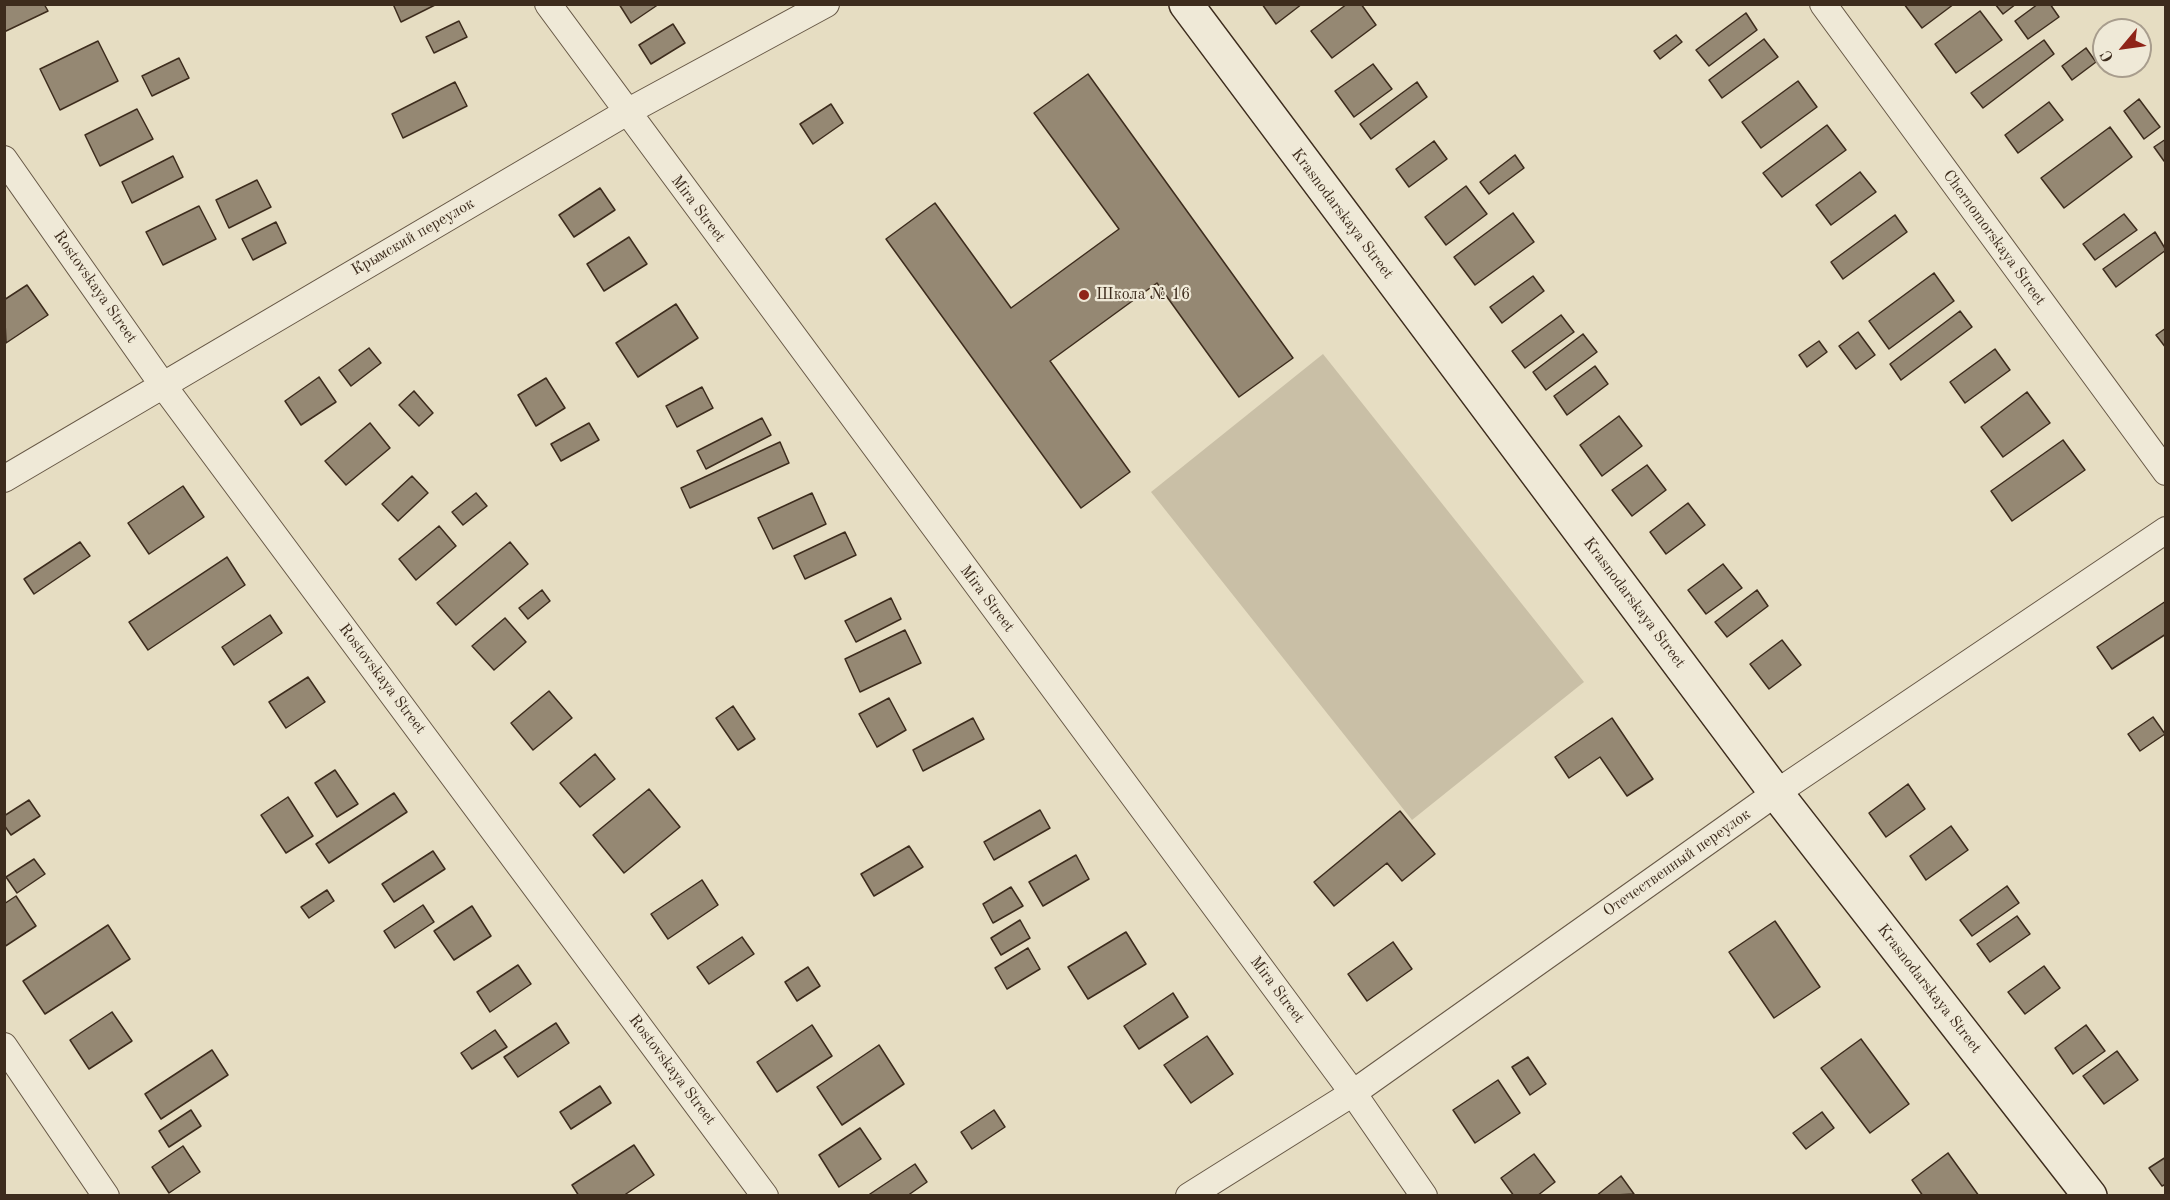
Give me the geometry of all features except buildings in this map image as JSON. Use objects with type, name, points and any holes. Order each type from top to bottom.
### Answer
[{"type":"street","name":"Mira Street","points":[[549,4],[1353,1093],[1424,1196]]},
{"type":"street","name":"Крымский переулок","points":[[4,479],[627,112],[826,4]]},
{"type":"street","name":"Krasnodarskaya Street","points":[[1186,4],[1776,793],[2090,1196]]},
{"type":"street","name":"Chernomorskaya Street","points":[[1823,4],[2166,472]]},
{"type":"street","name":"Rostovskaya Street","points":[[4,159],[162,384],[765,1196]]},
{"type":"street","name":"Отечественный переулок","points":[[1189,1196],[1353,1093],[1776,793],[2166,530]]},
{"type":"street","points":[[4,1046],[106,1196]]},
{"type":"shaded area","points":[[1323,354],[1584,682],[1412,820],[1151,492]]},
{"type":"place","name":"Школа № 16","points":[[1084,295]]}]
